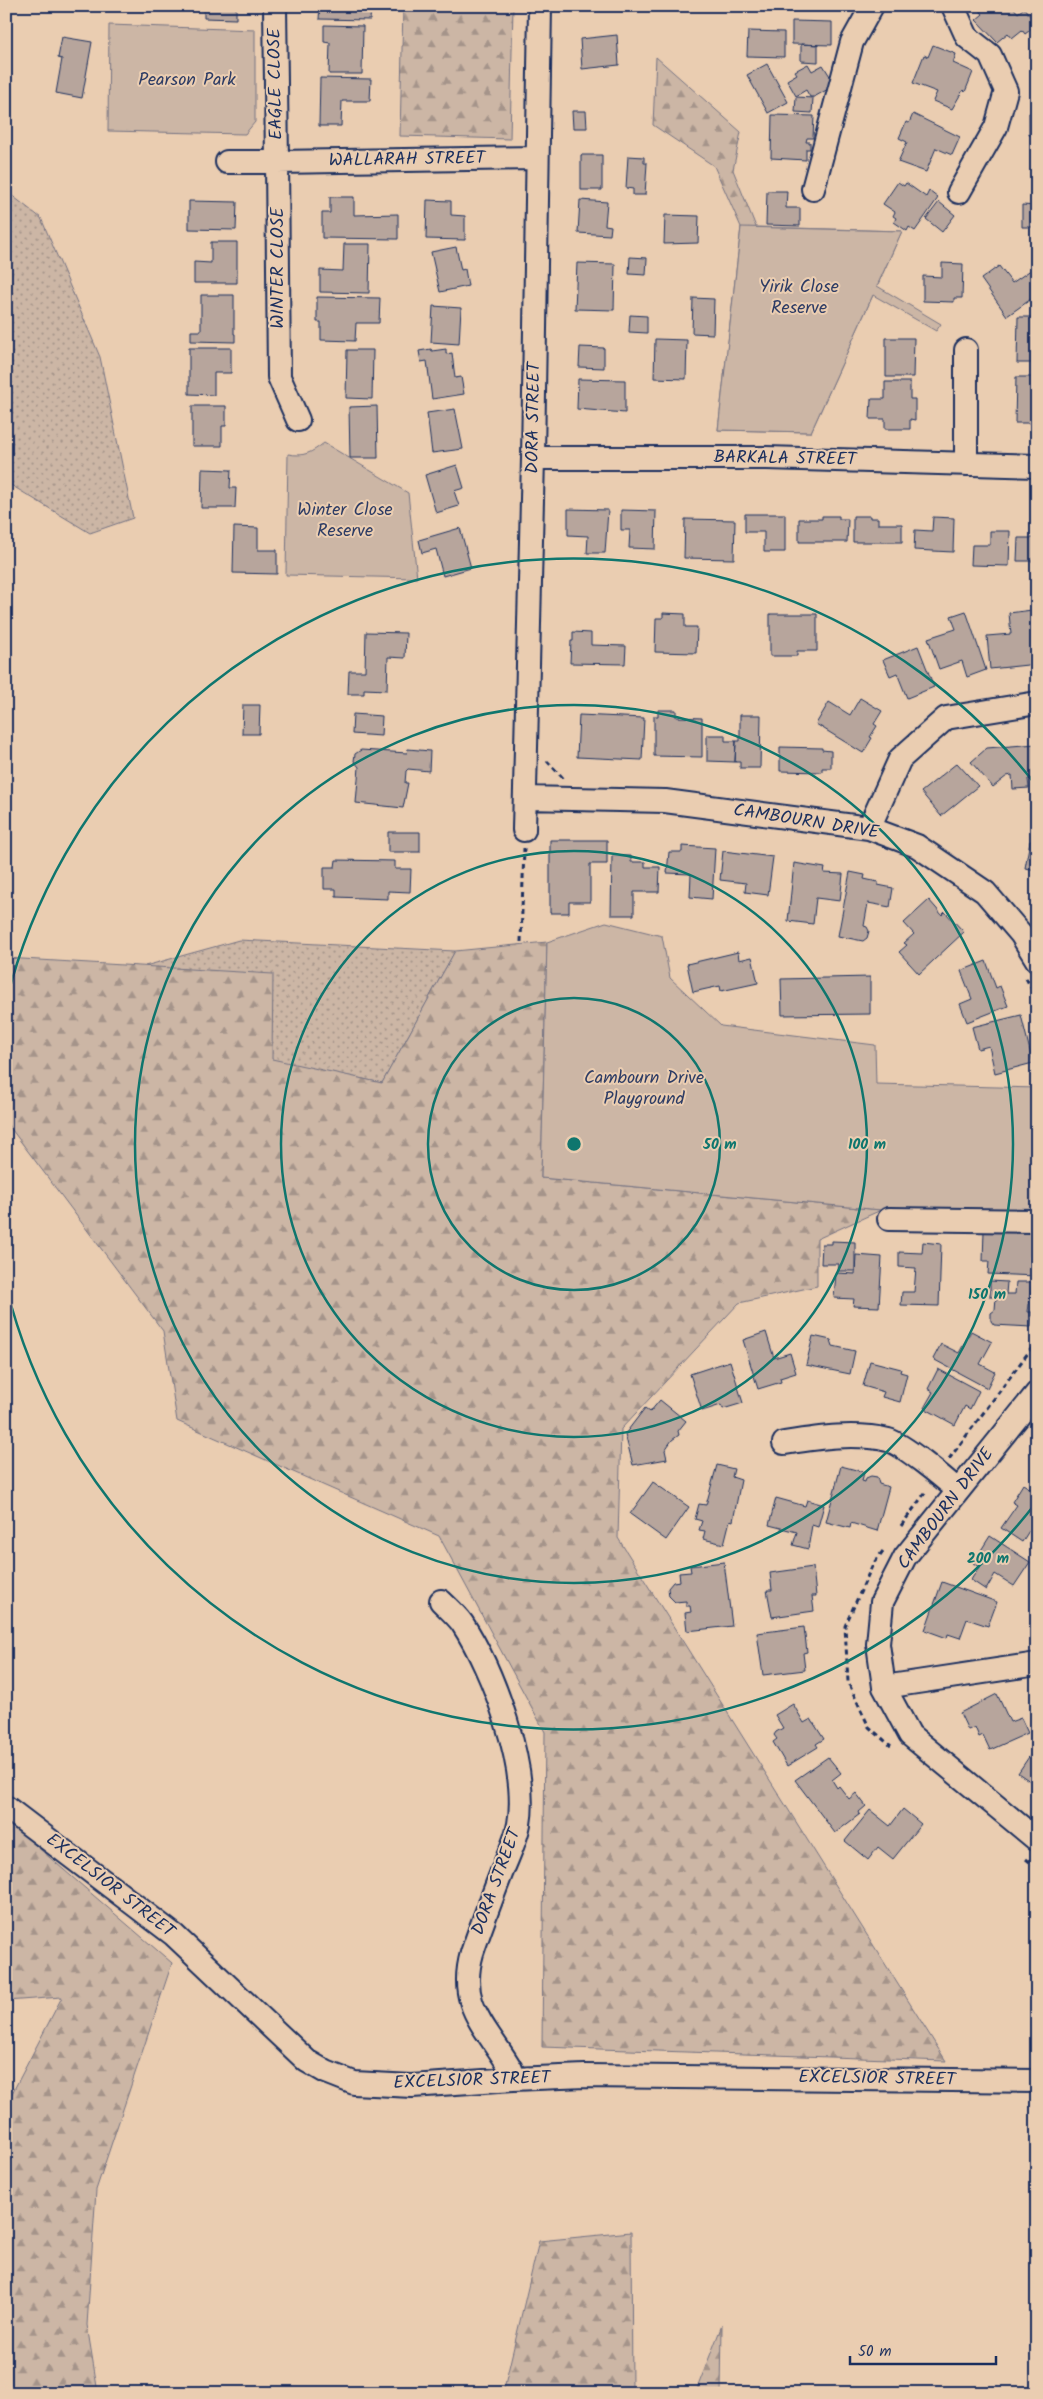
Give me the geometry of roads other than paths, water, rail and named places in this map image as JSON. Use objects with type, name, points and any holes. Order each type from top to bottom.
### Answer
[{"type":"street","name":"EAGLE CLOSE","points":[[275,6],[277,162]]},
{"type":"street","name":"DORA STREET","points":[[524,830],[533,458],[540,6]]},
{"type":"street","points":[[813,189],[852,42],[872,6]]},
{"type":"street","points":[[953,6],[952,9],[967,37],[990,55],[1006,91],[996,127],[959,192]]},
{"type":"street","name":"WALLARAH STREET","points":[[277,162],[537,158]]},
{"type":"street","points":[[227,162],[277,162]]},
{"type":"street","name":"WINTER CLOSE","points":[[277,162],[279,377],[298,420]]},
{"type":"street","points":[[966,350],[966,464]]},
{"type":"street","name":"BARKALA STREET","points":[[533,458],[767,458],[1037,466]]},
{"type":"street","points":[[869,828],[900,759],[946,718],[1037,703]]},
{"type":"street","name":"CAMBOURN DRIVE","points":[[526,798],[665,801],[869,828],[917,846],[985,892],[1021,934],[1031,968]]},
{"type":"street","points":[[889,1219],[1037,1221]]},
{"type":"street","name":"CAMBOURN DRIVE","points":[[1037,1393],[957,1490],[905,1557],[882,1602],[878,1644],[884,1687],[910,1735],[1037,1840]]},
{"type":"street","points":[[784,1443],[823,1437],[890,1441],[939,1473],[957,1490]]},
{"type":"street","name":"DORA STREET","points":[[441,1600],[460,1621],[477,1649],[493,1684],[515,1754],[520,1780],[522,1799],[517,1833],[477,1937],[467,1977],[471,2004],[511,2069],[513,2078]]},
{"type":"street","points":[[884,1687],[1037,1664]]},
{"type":"street","name":"EXCELSIOR STREET","points":[[6,1807],[174,1935],[307,2061],[326,2072],[354,2083],[412,2086],[513,2078],[585,2076],[1037,2081]]},
{"type":"park label","name":"Pearson Park","points":[[187,80]]},
{"type":"park label","name":"Yirik Close Reserve","points":[[799,297]]},
{"type":"park label","name":"Winter Close Reserve","points":[[345,520]]},
{"type":"park label","name":"Cambourn Drive Playground","points":[[644,1088]]}]
